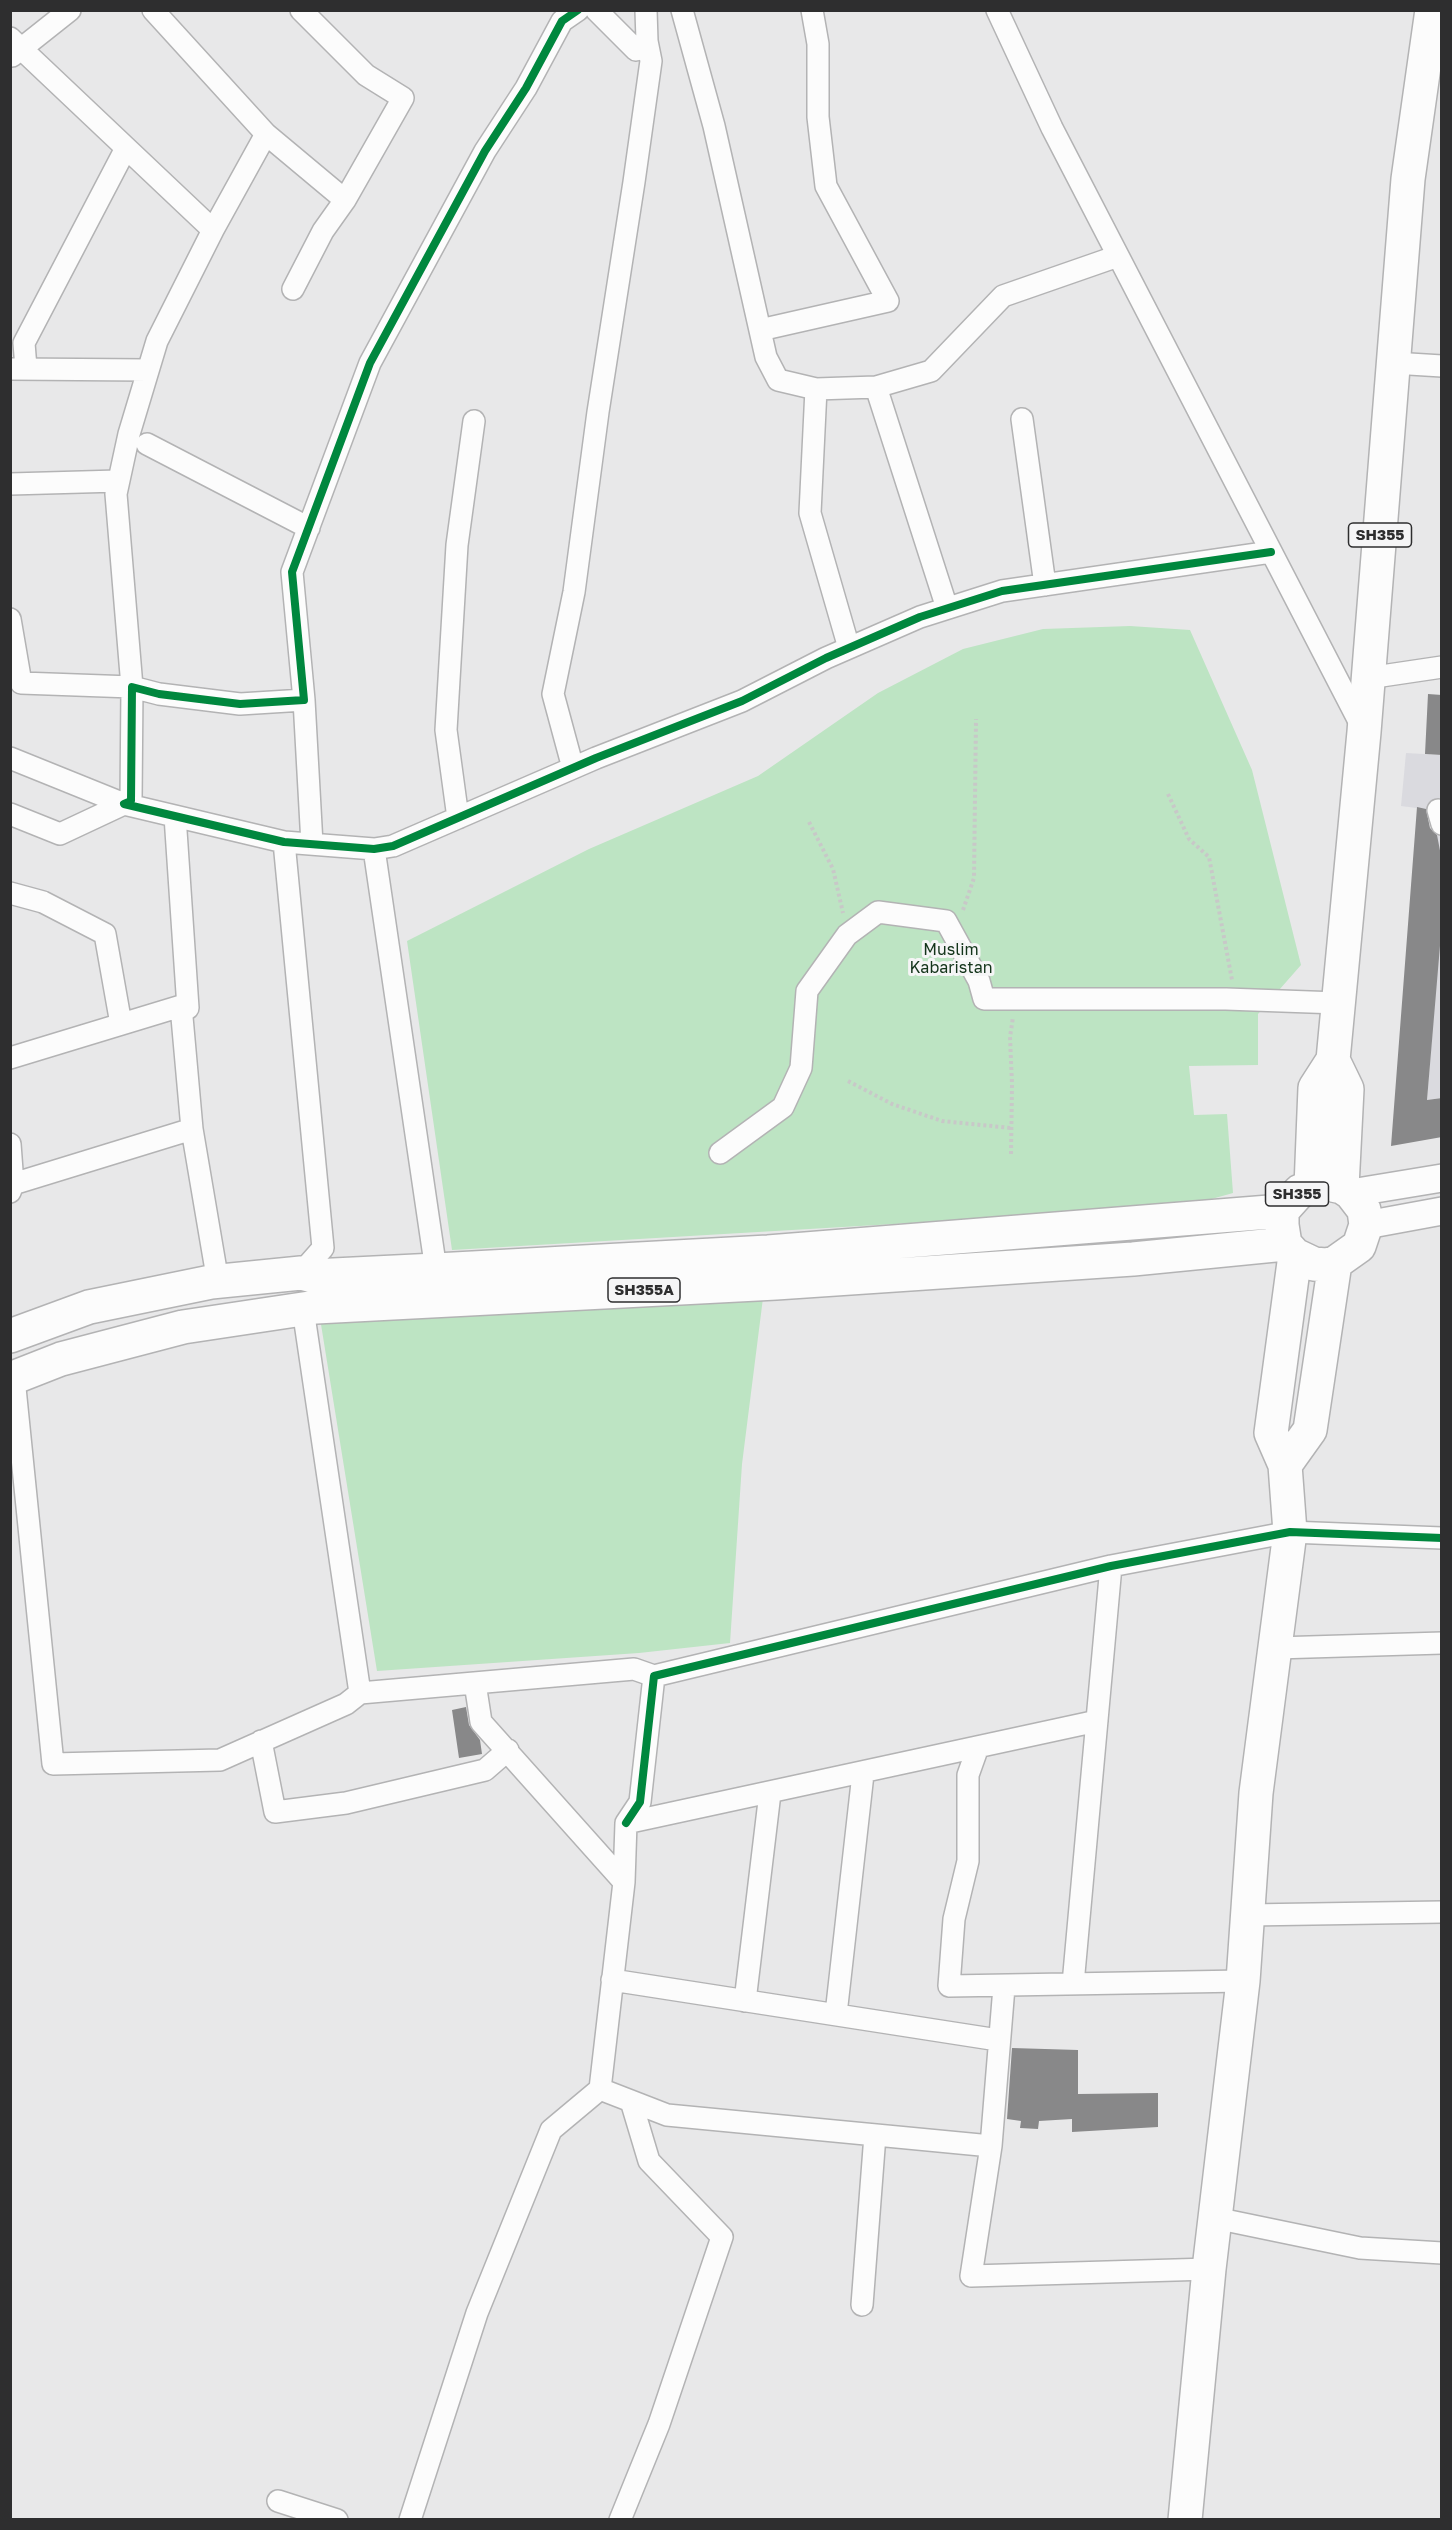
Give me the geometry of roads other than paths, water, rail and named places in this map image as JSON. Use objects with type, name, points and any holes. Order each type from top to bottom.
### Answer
[{"type":"main road","name":"SH355","points":[[1335,1189],[1347,1089],[1333,1060],[1364,732],[1408,179],[1432,10]]},
{"type":"main road","name":"SH355","points":[[1285,1465],[1271,1433],[1290,1250],[1282,1211],[1300,1191],[1335,1189],[1364,1209],[1366,1225]]},
{"type":"main road","name":"SH355A","points":[[10,1336],[89,1307],[218,1282],[301,1273],[313,1276],[436,1270],[847,1246],[1282,1211]]},
{"type":"main road","points":[[1290,1250],[1314,1264],[1335,1263],[1359,1246],[1366,1225]]},
{"type":"main road","points":[[847,1246],[851,1278]]},
{"type":"main road","name":"SH355A","points":[[12,1370],[183,1327],[303,1309],[1290,1250]]},
{"type":"main road","points":[[1185,2520],[1209,2269],[1243,1981],[1256,1793],[1290,1532],[1285,1465],[1310,1430],[1335,1263]]},
{"type":"main road","points":[[301,1273],[303,1309]]},
{"type":"street","points":[[70,10],[14,48],[213,230]]},
{"type":"street","points":[[153,10],[266,134],[345,200]]},
{"type":"street","points":[[292,289],[323,231],[345,200],[402,98],[366,75],[301,10]]},
{"type":"street","points":[[312,844],[304,700],[292,572],[370,363],[485,151],[526,88],[562,21],[578,10]]},
{"type":"street","points":[[596,10],[636,50],[647,41]]},
{"type":"street","points":[[573,768],[554,694],[574,592],[598,412],[651,61],[647,41],[646,10]]},
{"type":"street","points":[[682,10],[714,126],[766,357],[778,380],[816,389],[876,387],[931,371],[1003,296],[1118,256]]},
{"type":"street","points":[[760,330],[888,301],[826,186],[818,117],[819,44],[812,10]]},
{"type":"street","points":[[997,10],[1052,128],[1364,732]]},
{"type":"street","points":[[10,814],[60,834],[131,801],[132,687],[116,494],[118,481],[129,434],[157,341],[213,230],[266,134]]},
{"type":"street","points":[[126,148],[24,343],[18,368],[148,370]]},
{"type":"street","points":[[1393,363],[1442,366]]},
{"type":"street","points":[[876,387],[947,608]]},
{"type":"street","points":[[816,389],[810,513],[849,648]]},
{"type":"street","points":[[1022,419],[1046,585]]},
{"type":"street","points":[[458,818],[446,730],[457,545],[474,421]]},
{"type":"street","points":[[147,444],[309,528]]},
{"type":"street","points":[[10,484],[118,481]]},
{"type":"street","points":[[10,758],[124,804],[284,842],[374,849],[393,846],[573,768],[742,701],[849,648],[920,617],[1002,591],[1272,552]]},
{"type":"street","points":[[10,619],[21,683],[132,687],[159,694],[240,704],[304,700]]},
{"type":"street","points":[[1368,678],[1442,667]]},
{"type":"street","points":[[10,1058],[181,1006],[188,1008],[175,816]]},
{"type":"street","points":[[284,842],[323,1248],[301,1273]]},
{"type":"street","points":[[374,849],[436,1270]]},
{"type":"street","points":[[10,893],[43,902],[105,934],[121,1024]]},
{"type":"street","points":[[720,1153],[783,1107],[801,1068],[807,991],[847,935],[878,912],[946,921],[979,981],[984,999],[1234,999],[1338,1003]]},
{"type":"street","points":[[181,1006],[192,1129],[218,1282]]},
{"type":"street","points":[[10,1144],[12,1188],[192,1129]]},
{"type":"street","points":[[1335,1189],[1442,1178]]},
{"type":"street","points":[[1366,1225],[1442,1211]]},
{"type":"street","points":[[303,1309],[360,1693]]},
{"type":"street","points":[[12,1370],[53,1764],[220,1760],[346,1704],[360,1693],[634,1669],[654,1676],[1111,1566],[1290,1532],[1442,1538]]},
{"type":"street","points":[[1073,1984],[1111,1566]]},
{"type":"street","points":[[1276,1648],[1442,1643]]},
{"type":"street","points":[[410,2520],[477,2313],[551,2130],[600,2089],[624,1882],[626,1823],[640,1802],[654,1676]]},
{"type":"street","points":[[475,1683],[481,1722],[624,1882]]},
{"type":"street","points":[[626,1823],[863,1774],[1097,1721]]},
{"type":"street","points":[[261,1741],[275,1812],[346,1803],[485,1770],[508,1750]]},
{"type":"street","points":[[978,1748],[968,1775],[968,1861],[954,1919],[949,1986],[1004,1987],[1243,1981]]},
{"type":"street","points":[[836,2014],[863,1774]]},
{"type":"street","points":[[745,2001],[771,1793]]},
{"type":"street","points":[[1248,1916],[1442,1912]]},
{"type":"street","points":[[612,1980],[998,2040]]},
{"type":"street","points":[[1004,1987],[991,2146],[971,2276],[1209,2269]]},
{"type":"street","points":[[600,2089],[667,2115],[991,2146]]},
{"type":"street","points":[[621,2520],[659,2424],[722,2237],[649,2161],[631,2101]]},
{"type":"street","points":[[862,2305],[875,2135]]},
{"type":"street","points":[[1215,2218],[1360,2248],[1442,2253]]},
{"type":"street","points":[[278,2500],[337,2520]]},
{"type":"park label","name":"Muslim Kabaristan","points":[[951,959]]}]
